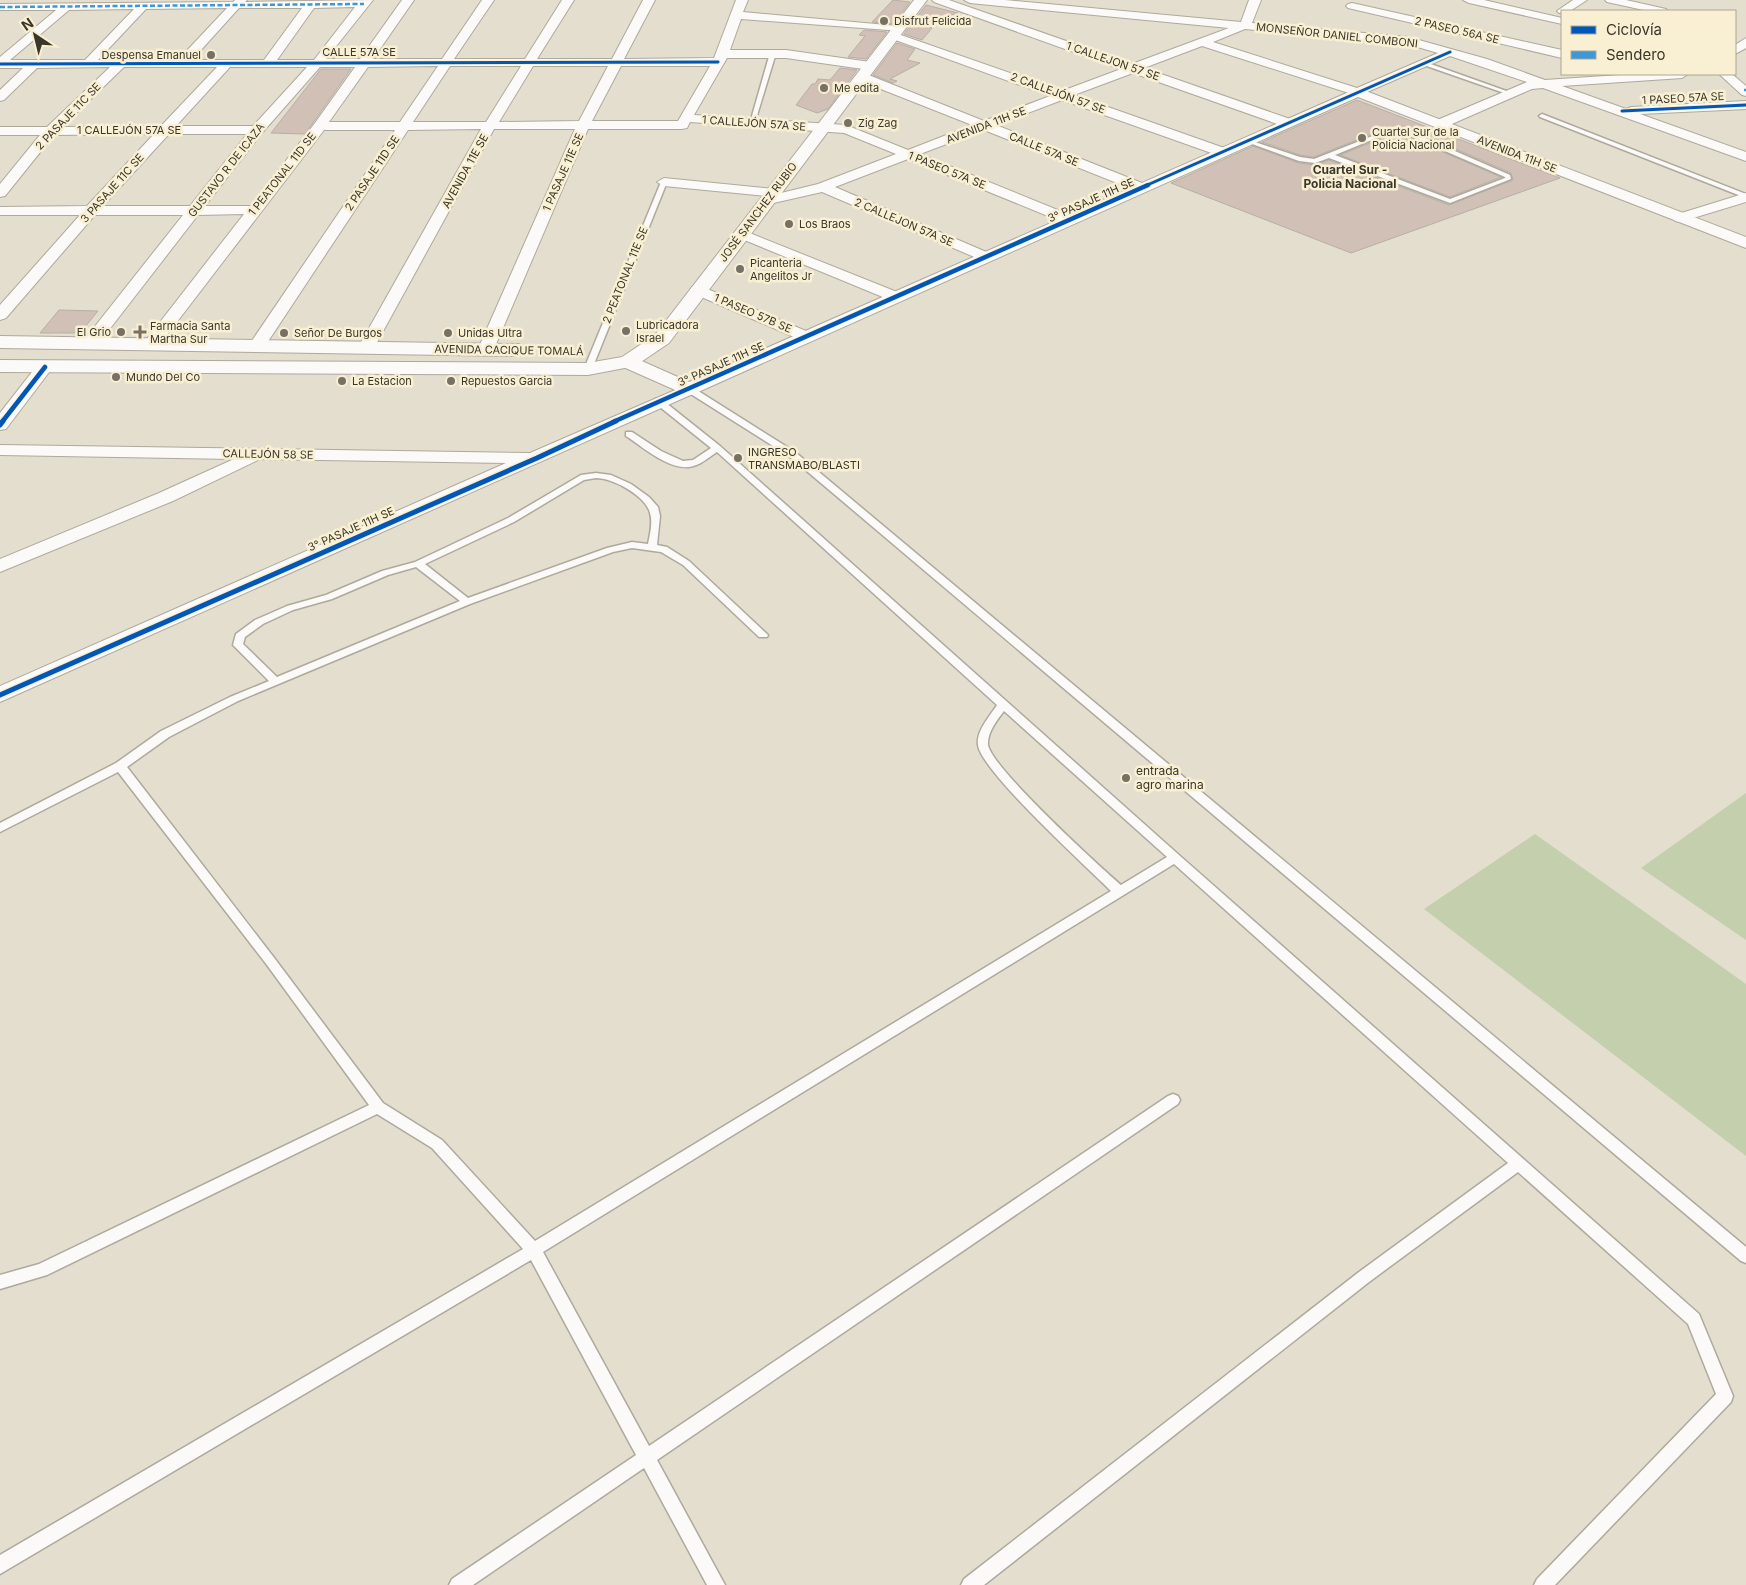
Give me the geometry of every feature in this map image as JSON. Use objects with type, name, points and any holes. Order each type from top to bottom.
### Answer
[{"type":"main road","name":"JOSÉ SANCHEZ RUBIO","points":[[628,362],[662,339],[921,0]]},
{"type":"main road","name":"3° PASAJE 11H SE","points":[[689,389],[1358,92]]},
{"type":"main road","name":"AVENIDA 11H SE","points":[[1358,92],[1746,243]]},
{"type":"main road","name":"AVENIDA CACIQUE TOMALÁ","points":[[0,342],[535,350]]},
{"type":"main road","name":"AVENIDA CACIQUE TOMALÁ","points":[[564,351],[591,360]]},
{"type":"main road","name":"AVENIDA CACIQUE TOMALÁ","points":[[0,366],[591,360],[628,362]]},
{"type":"main road","points":[[628,362],[689,389]]},
{"type":"street","points":[[0,6],[6,0]]},
{"type":"street","name":"1 PEATONAL 11D SE","points":[[151,344],[320,126],[362,62],[408,0]]},
{"type":"street","name":"2 PASAJE 11D SE","points":[[257,345],[488,0]]},
{"type":"street","name":"AVENIDA 11E SE","points":[[367,346],[490,126],[568,0]]},
{"type":"street","name":"1 PASAJE 11E SE","points":[[486,349],[583,126],[649,0]]},
{"type":"street","points":[[685,121],[721,58],[742,0]]},
{"type":"street","name":"1 CALLEJON 57 SE","points":[[938,0],[1288,123]]},
{"type":"street","name":"MONSEÑOR DANIEL COMBONI","points":[[970,0],[1036,3],[1143,12],[1246,25],[1408,40],[1548,84],[1746,158]]},
{"type":"street","points":[[1246,25],[1255,0]]},
{"type":"street","name":"2 PASEO 56A SE","points":[[1363,0],[1348,8],[1561,54]]},
{"type":"street","points":[[1469,0],[1557,20]]},
{"type":"street","points":[[1565,10],[1581,0]]},
{"type":"street","points":[[1611,0],[1657,10]]},
{"type":"street","points":[[0,6],[143,6],[238,3],[310,5],[365,2]]},
{"type":"street","name":"GUSTAVO R DE ICAZA","points":[[89,344],[257,130],[318,62],[365,2]]},
{"type":"street","points":[[182,63],[238,3]]},
{"type":"street","points":[[268,63],[310,5]]},
{"type":"street","points":[[0,64],[67,6]]},
{"type":"street","name":"2 PASAJE 11C SE","points":[[88,64],[143,6]]},
{"type":"street","name":"2 CALLEJÓN 57 SE","points":[[737,16],[795,19],[896,32],[1222,152]]},
{"type":"street","points":[[1483,62],[1532,31],[1557,20]]},
{"type":"street","points":[[1311,31],[1327,21]]},
{"type":"street","name":"AVENIDA 11H SE","points":[[664,182],[771,197],[823,187],[1246,25]]},
{"type":"street","name":"AVENIDA 11H SE","points":[[1201,42],[1358,92]]},
{"type":"street","points":[[1736,50],[1746,42]]},
{"type":"street","name":"3° PASAJE 11H SE","points":[[1358,92],[1450,52]]},
{"type":"street","name":"CALLE 57A SE","points":[[0,64],[617,61],[721,58],[773,53],[866,71],[984,125],[1142,188]]},
{"type":"street","name":"3 PASAJE 11C SE","points":[[0,315],[90,212],[227,63]]},
{"type":"street","points":[[0,96],[34,64]]},
{"type":"street","name":"2 PASAJE 11C SE","points":[[0,192],[51,130],[120,64]]},
{"type":"street","points":[[1440,124],[1530,85],[1655,75]]},
{"type":"street","points":[[1726,75],[1745,90]]},
{"type":"street","name":"1 PASEO 57A SE","points":[[1622,111],[1746,105]]},
{"type":"street","name":"1 CALLEJÓN 57A SE","points":[[320,126],[583,126],[685,121],[752,122],[822,128]]},
{"type":"street","name":"1 PASEO 57A SE","points":[[822,128],[846,129],[1070,220]]},
{"type":"street","name":"1 CALLEJÓN 57A SE","points":[[0,131],[257,130]]},
{"type":"street","name":"2 CALLEJON 57A SE","points":[[823,187],[986,257]]},
{"type":"street","points":[[1680,218],[1746,196]]},
{"type":"street","points":[[0,211],[255,210]]},
{"type":"street","points":[[742,234],[896,297]]},
{"type":"street","name":"1 PASEO 57B SE","points":[[698,290],[807,337]]},
{"type":"street","points":[[0,425],[45,367]]},
{"type":"street","name":"3° PASAJE 11H SE","points":[[0,696],[689,389]]},
{"type":"street","name":"CALLEJÓN 58 SE","points":[[0,450],[537,458]]},
{"type":"street","points":[[0,566],[166,497],[259,454]]},
{"type":"lane","points":[[752,122],[773,53]]},
{"type":"lane","points":[[1423,63],[1509,93]]},
{"type":"lane","points":[[1542,116],[1746,196]]},
{"type":"lane","points":[[1247,141],[1307,161],[1315,160],[1377,136],[1402,130],[1508,176],[1508,179],[1450,202],[1328,155]]},
{"type":"lane","name":"2 PEATONAL 11E SE","points":[[591,360],[664,182]]},
{"type":"lane","points":[[689,389],[792,454],[1746,1256]]},
{"type":"lane","points":[[658,402],[717,448],[1694,1319],[1725,1396],[1543,1585]]},
{"type":"lane","points":[[629,434],[673,461],[682,464],[690,464],[717,448]]},
{"type":"lane","points":[[276,682],[238,645],[240,636],[259,622],[290,608],[329,597],[385,573],[418,564],[511,520],[581,478],[592,475],[612,478],[633,489],[653,507],[656,522],[652,546]]},
{"type":"lane","points":[[0,828],[120,766],[164,734],[234,700],[467,602],[610,550],[632,545],[664,549],[686,564],[763,635]]},
{"type":"lane","points":[[418,564],[467,602]]},
{"type":"lane","points":[[1004,703],[983,737],[983,750],[1013,788],[1120,892]]},
{"type":"lane","points":[[120,766],[271,962],[378,1108],[437,1144],[534,1250],[716,1585]]},
{"type":"lane","points":[[0,1565],[534,1250],[1175,858]]},
{"type":"lane","points":[[458,1585],[1173,1100]]},
{"type":"lane","points":[[0,1282],[42,1270],[378,1108]]},
{"type":"lane","points":[[970,1585],[1364,1277],[1519,1163]]},
{"type":"green space","points":[[1746,793],[1746,940],[1641,868]]},
{"type":"green space","points":[[1535,834],[1746,984],[1746,1156],[1424,909]]},
{"type":"building","points":[[893,0],[910,2],[893,24],[872,22]]},
{"type":"building","points":[[926,5],[958,13],[923,24],[932,28],[922,40],[904,34]]},
{"type":"building","points":[[864,30],[887,32],[866,59],[848,57],[865,36],[859,35]]},
{"type":"building","points":[[897,43],[915,49],[907,60],[920,63],[890,79],[897,81],[893,83],[873,75]]},
{"type":"building","points":[[333,53],[362,53],[359,57],[330,57]]},
{"type":"building","points":[[840,68],[857,70],[828,109],[817,113],[796,105],[812,84],[815,84],[818,79],[830,80]]},
{"type":"building","points":[[321,69],[351,69],[305,134],[271,133]]},
{"type":"building","name":"Cuartel Sur de la Policia Nacional","points":[[1357,100],[1560,178],[1351,253],[1171,183],[1253,146],[1299,163],[1315,165],[1329,160],[1449,205],[1513,180],[1511,173],[1403,126],[1374,133],[1314,157],[1300,155],[1262,142]]},
{"type":"building","points":[[1401,134],[1501,177],[1450,197],[1340,155],[1380,139]]},
{"type":"building","points":[[59,310],[98,311],[80,333],[40,333]]},
{"type":"marked path","points":[[0,7],[364,4]]},
{"type":"cycle path","points":[[0,695],[537,458],[658,401],[1450,52]]},
{"type":"cycle path","points":[[0,64],[718,62]]},
{"type":"cycle path","points":[[1622,111],[1746,105]]},
{"type":"cycle path","points":[[0,425],[45,367]]},
{"type":"place","name":"Disfrut Felicida","points":[[884,21]]},
{"type":"place","name":"Despensa Emanuel","points":[[211,55]]},
{"type":"place","name":"Me edita","points":[[824,88]]},
{"type":"place","name":"Zig Zag","points":[[848,123]]},
{"type":"place","name":"Cuartel Sur de la Policia Nacional","points":[[1362,138]]},
{"type":"place","name":"Los Braos","points":[[789,224]]},
{"type":"place","name":"Picanteria Angelitos Jr","points":[[740,269]]},
{"type":"place","name":"Lubricadora Israel","points":[[626,331]]},
{"type":"place","name":"El Grio","points":[[121,332]]},
{"type":"place","name":"Farmacia Santa Martha Sur","points":[[140,332]]},
{"type":"place","name":"Señor De Burgos","points":[[284,333]]},
{"type":"place","name":"Unidas Ultra","points":[[448,333]]},
{"type":"place","name":"Mundo Del Co","points":[[116,377]]},
{"type":"place","name":"La Estacion","points":[[342,381]]},
{"type":"place","name":"Repuestos Garcia","points":[[451,381]]},
{"type":"place","name":"INGRESO TRANSMABO/BLASTI","points":[[738,458]]},
{"type":"place","name":"entrada agro marina","points":[[1126,778]]},
{"type":"district","name":"Cuartel Sur - Policia Nacional","points":[[1350,177]]}]
